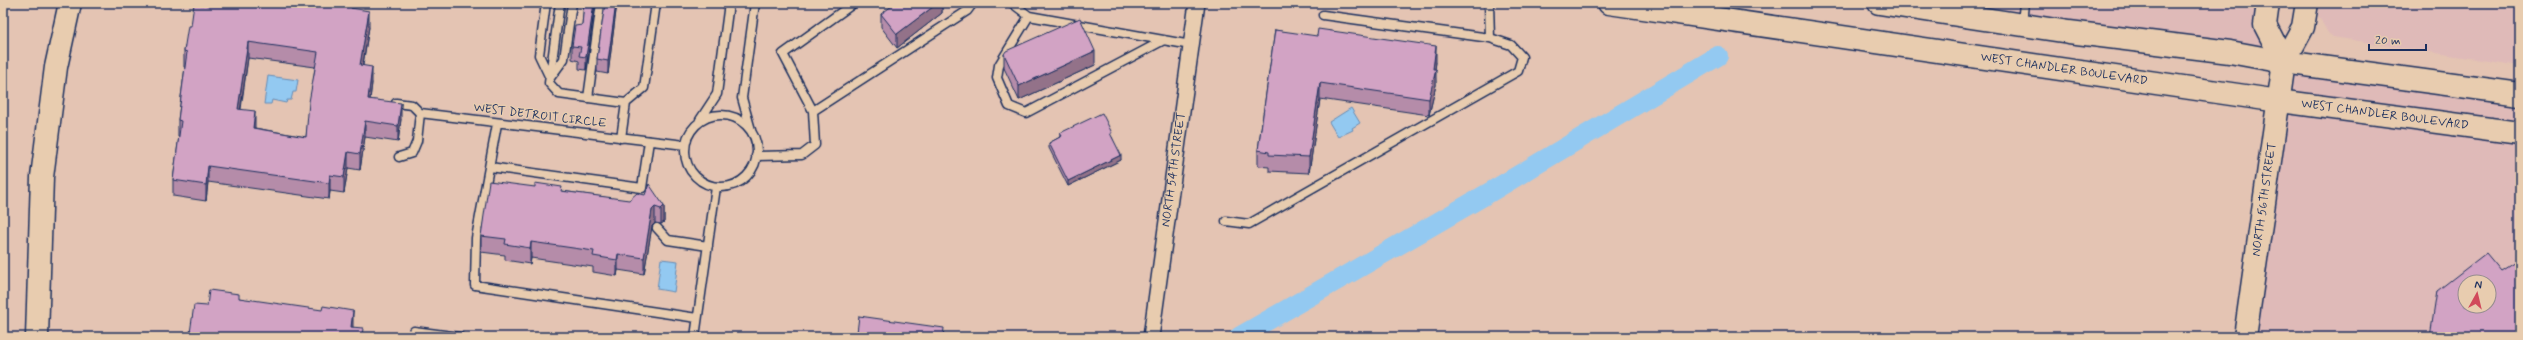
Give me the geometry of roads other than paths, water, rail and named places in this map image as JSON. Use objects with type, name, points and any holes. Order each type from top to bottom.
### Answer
[{"type":"main road","points":[[37,337],[42,177],[55,74],[70,3]]},
{"type":"main road","name":"WEST CHANDLER BOULEVARD","points":[[1609,3],[2279,100],[2520,133]]},
{"type":"main road","points":[[1879,3],[2022,25],[2230,52],[2284,62],[2520,94]]},
{"type":"main road","points":[[2268,3],[2265,25],[2284,62]]},
{"type":"main road","name":"NORTH 56TH STREET","points":[[2245,337],[2284,62],[2303,27],[2307,3]]},
{"type":"street","name":"NORTH 54TH STREET","points":[[1151,337],[1197,3]]},
{"type":"lane","points":[[546,3],[539,55],[550,78]]},
{"type":"lane","points":[[560,3],[549,83],[559,94],[626,103]]},
{"type":"lane","points":[[550,78],[564,59],[572,3]]},
{"type":"lane","points":[[588,98],[601,3]]},
{"type":"lane","points":[[621,138],[626,103],[644,88],[656,3]]},
{"type":"lane","points":[[729,3],[717,94],[699,122],[688,134],[685,145],[686,164],[691,172],[706,185],[716,187],[740,182],[748,176],[756,156],[757,144],[751,131],[742,98],[755,3]]},
{"type":"lane","points":[[756,156],[802,155],[815,145],[813,111],[783,54],[854,3]]},
{"type":"lane","points":[[813,111],[967,11],[973,3]]},
{"type":"lane","points":[[1012,3],[1030,16],[1191,45]]},
{"type":"lane","points":[[1490,3],[1490,38]]},
{"type":"lane","points":[[2022,25],[2024,3]]},
{"type":"lane","points":[[1226,221],[1249,224],[1518,71],[1522,57],[1511,45],[1490,38],[1323,15]]},
{"type":"lane","points":[[1030,16],[999,65],[996,78],[1009,106],[1026,113],[1164,40]]},
{"type":"lane","name":"WEST DETROIT CIRCLE","points":[[396,103],[412,105],[420,113],[498,124],[685,145]]},
{"type":"lane","points":[[399,157],[412,153],[417,141],[420,113]]},
{"type":"lane","points":[[699,122],[715,115],[726,115],[740,120],[751,131]]},
{"type":"lane","points":[[498,124],[476,238],[475,285],[697,318]]},
{"type":"lane","points":[[642,200],[642,188],[649,141]]},
{"type":"lane","points":[[490,167],[642,188]]},
{"type":"lane","points":[[695,337],[716,187]]},
{"type":"lane","points":[[657,228],[668,240],[708,246]]},
{"type":"lane","points":[[414,331],[460,337]]},
{"type":"water","points":[[268,76],[298,80],[296,92],[293,92],[291,100],[287,100],[286,103],[272,100],[271,104],[264,104]]},
{"type":"water","points":[[1351,108],[1360,123],[1352,128],[1353,130],[1338,137],[1329,122]]},
{"type":"water","points":[[661,259],[678,261],[674,292],[657,289]]},
{"type":"waterway","points":[[1239,337],[1492,191],[1718,56]]}]
